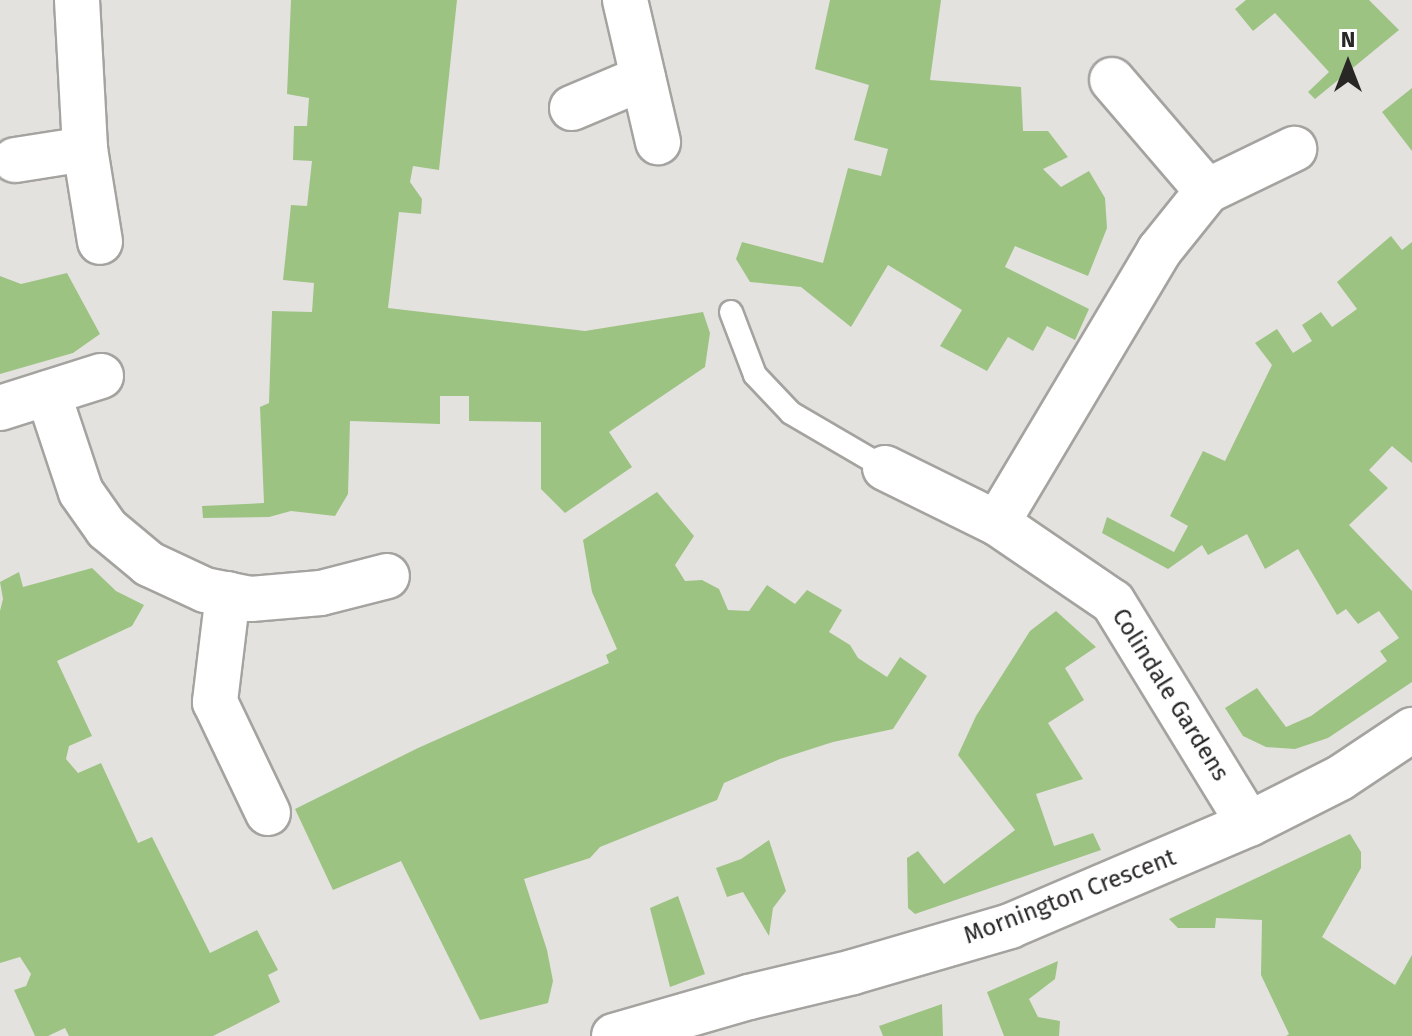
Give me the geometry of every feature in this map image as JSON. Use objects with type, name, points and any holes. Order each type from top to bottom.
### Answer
[{"type":"street","points":[[77,0],[85,149],[100,242]]},
{"type":"street","points":[[625,0],[658,142]]},
{"type":"street","points":[[572,108],[643,78]]},
{"type":"street","points":[[1112,80],[1207,191]]},
{"type":"street","points":[[15,160],[85,149]]},
{"type":"street","points":[[997,523],[1159,251],[1207,191],[1294,149]]},
{"type":"street","points":[[0,408],[101,376]]},
{"type":"street","points":[[48,393],[81,492],[107,529],[149,564],[205,590],[251,599],[321,593],[387,576]]},
{"type":"street","name":"Colindale Gardens","points":[[885,468],[997,523],[1113,602],[1249,824]]},
{"type":"street","points":[[228,594],[215,702],[268,813]]},
{"type":"street","name":"Mornington Crescent","points":[[614,1036],[1010,926],[1249,824],[1340,778],[1412,730]]},
{"type":"lane","name":"Colindale Gardens","points":[[731,312],[755,375],[791,413],[885,468]]},
{"type":"green space","points":[[291,0],[457,0],[439,170],[413,166],[410,182],[422,199],[421,214],[399,212],[388,308],[585,331],[703,312],[710,333],[705,367],[609,432],[632,467],[565,513],[541,489],[541,422],[469,421],[469,396],[440,396],[440,424],[350,421],[348,494],[335,516],[291,511],[269,517],[203,518],[202,506],[264,503],[260,407],[269,403],[272,311],[312,312],[314,283],[283,280],[291,205],[307,206],[312,161],[293,160],[294,126],[307,126],[309,98],[287,94]]},
{"type":"green space","points":[[830,0],[941,0],[930,80],[1021,87],[1023,131],[1048,131],[1068,157],[1043,169],[1061,187],[1089,171],[1105,198],[1107,228],[1088,276],[1015,246],[1005,267],[1089,309],[1075,340],[1047,326],[1033,351],[1008,337],[987,371],[940,346],[962,310],[888,265],[851,327],[801,287],[750,282],[736,259],[742,242],[823,263],[848,168],[881,176],[888,149],[854,140],[869,85],[815,69]]},
{"type":"green space","points":[[1246,0],[1369,0],[1399,30],[1315,99],[1308,92],[1329,72],[1275,13],[1253,31],[1235,9]]},
{"type":"green space","points":[[1412,88],[1412,151],[1382,112]]},
{"type":"green space","points":[[1391,236],[1402,250],[1412,242],[1412,463],[1392,446],[1369,470],[1388,488],[1349,525],[1412,591],[1412,682],[1328,738],[1295,749],[1266,747],[1243,736],[1225,708],[1257,688],[1286,727],[1311,716],[1387,661],[1380,651],[1399,638],[1379,611],[1358,624],[1346,609],[1337,615],[1298,549],[1265,569],[1247,534],[1208,555],[1202,545],[1168,569],[1102,533],[1107,517],[1174,552],[1188,526],[1170,516],[1203,451],[1225,461],[1272,365],[1255,343],[1277,329],[1293,353],[1312,341],[1302,325],[1321,312],[1332,327],[1357,309],[1337,282]]},
{"type":"green space","points":[[67,273],[100,334],[73,353],[0,374],[0,276],[21,284]]},
{"type":"green space","points":[[657,492],[694,536],[675,565],[685,581],[702,580],[719,589],[728,610],[749,611],[767,585],[795,604],[807,590],[842,610],[829,632],[850,645],[858,658],[887,677],[900,657],[927,676],[893,729],[833,742],[780,759],[724,783],[717,800],[600,847],[590,858],[524,879],[547,950],[553,981],[548,1003],[480,1020],[401,861],[333,890],[295,809],[418,748],[609,663],[606,655],[617,649],[592,592],[583,540]]},
{"type":"green space","points":[[92,568],[116,591],[144,605],[132,626],[57,661],[92,736],[69,746],[66,759],[78,773],[101,763],[138,843],[152,837],[210,953],[257,930],[278,970],[268,975],[280,1002],[213,1036],[69,1036],[65,1028],[48,1036],[35,1036],[14,990],[26,986],[31,974],[20,957],[0,963],[0,611],[3,599],[0,582],[19,572],[23,587]]},
{"type":"green space","points":[[1056,611],[1096,647],[1065,668],[1084,700],[1048,723],[1083,779],[1036,794],[1054,846],[1093,833],[1101,850],[915,914],[908,908],[907,858],[918,851],[944,884],[1015,830],[958,755],[976,716],[1030,631]]},
{"type":"green space","points":[[1350,834],[1361,852],[1361,868],[1322,937],[1395,985],[1412,955],[1412,1036],[1286,1036],[1289,1034],[1261,975],[1262,920],[1216,918],[1215,928],[1178,928],[1169,919]]},
{"type":"green space","points":[[769,840],[786,891],[773,908],[769,936],[743,892],[727,897],[716,868],[741,859]]},
{"type":"green space","points":[[678,896],[705,974],[670,987],[650,908]]},
{"type":"green space","points":[[1058,961],[1055,979],[1029,999],[1038,1017],[1060,1021],[1059,1036],[1004,1036],[987,992]]},
{"type":"green space","points":[[942,1004],[943,1036],[883,1036],[879,1026]]}]
